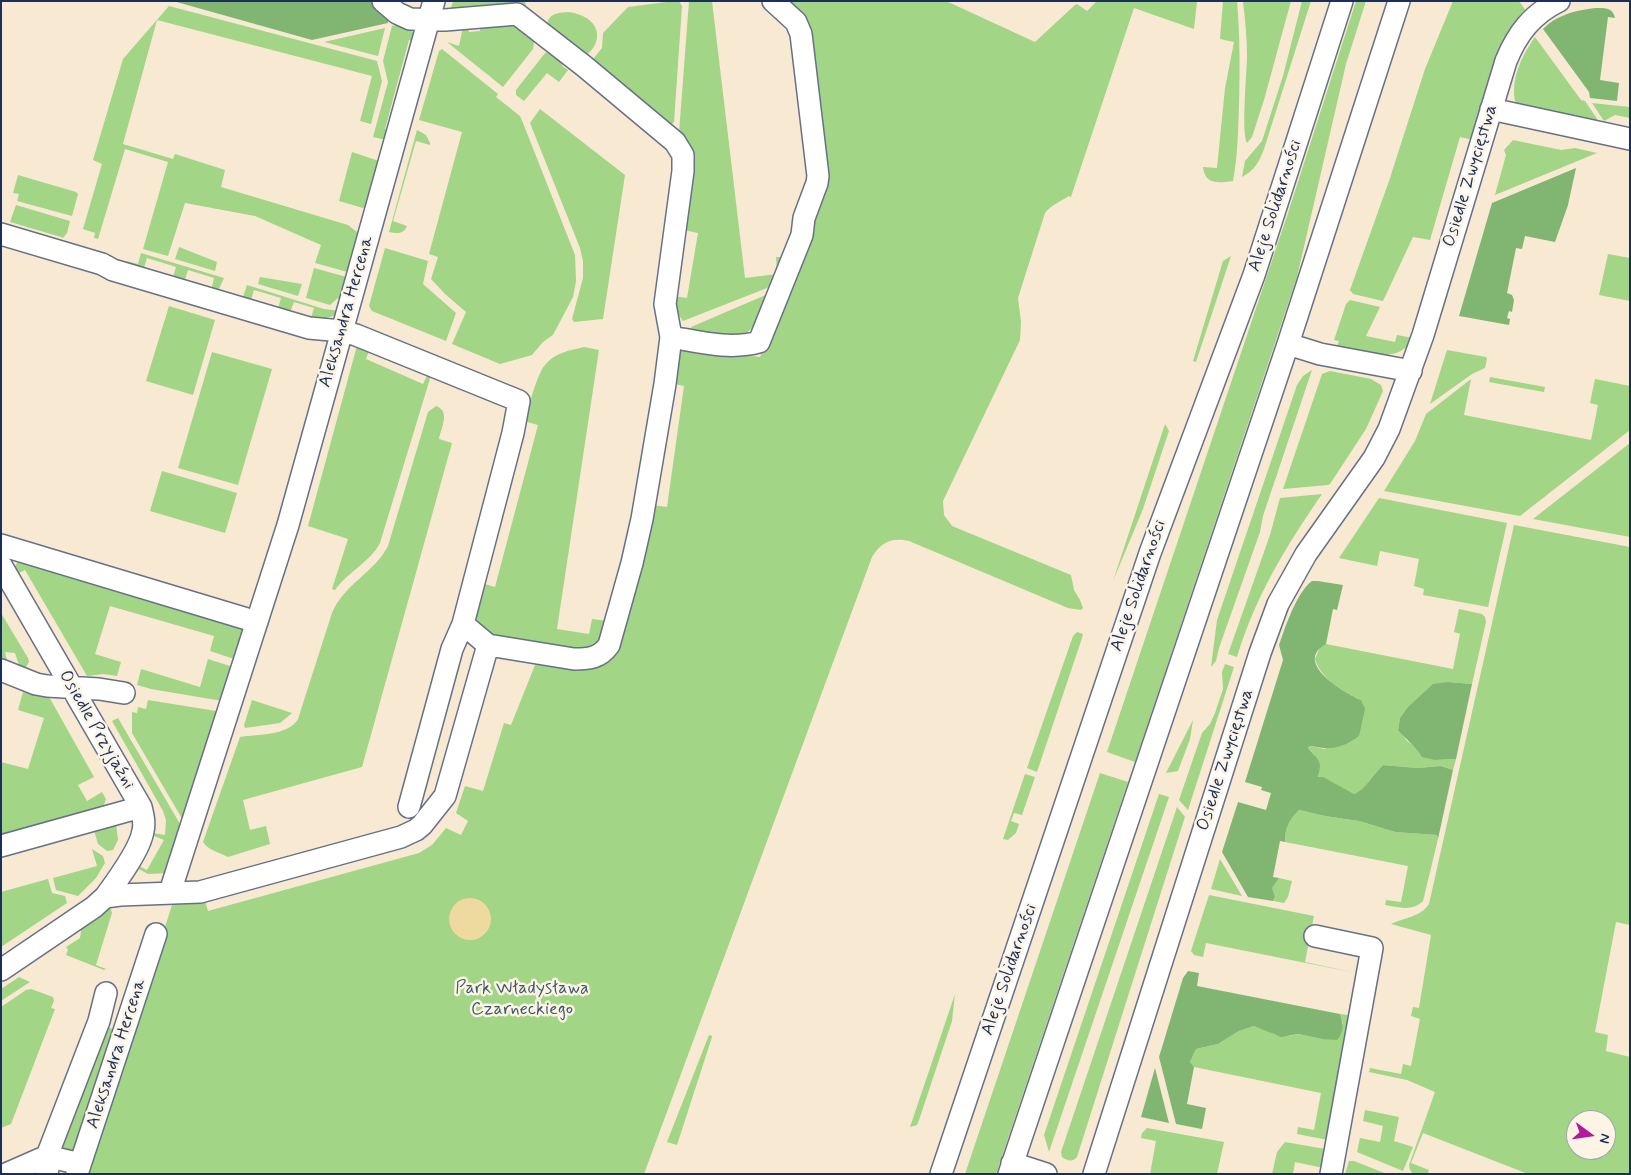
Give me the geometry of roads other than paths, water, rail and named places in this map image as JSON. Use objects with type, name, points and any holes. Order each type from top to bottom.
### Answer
[{"type":"street","points":[[383,1],[398,13],[410,19],[431,10],[445,20],[516,14],[584,66],[675,142],[683,155],[684,171],[665,304],[671,337],[642,519],[632,563],[608,645],[600,655],[594,658],[583,659],[488,645],[462,624]]},
{"type":"street","points":[[671,337],[731,346],[745,346],[759,342],[802,235],[804,218],[818,176],[801,34],[796,22],[773,1]]},
{"type":"street","name":"Aleje Solidarności","points":[[941,1174],[1150,552],[1254,275],[1342,1]]},
{"type":"street","points":[[1046,1174],[1010,1168],[1288,344],[1399,1]]},
{"type":"street","name":"Osiedle Zwycięstwa","points":[[1094,1174],[1260,652],[1278,604],[1306,554],[1374,458],[1389,429],[1411,371],[1506,61],[1512,46],[1534,16],[1559,1]]},
{"type":"street","name":"Aleksandra Hercena","points":[[170,892],[288,525],[431,10]]},
{"type":"street","points":[[1491,109],[1630,139]]},
{"type":"street","points":[[1,234],[102,264],[113,270],[309,328],[342,331],[356,335],[519,401],[513,433],[462,624],[452,649],[409,807]]},
{"type":"street","points":[[1288,344],[1320,354],[1411,371]]},
{"type":"street","points":[[1,545],[257,622]]},
{"type":"street","name":"Osiedle Przyjaźni","points":[[1,565],[141,807],[144,831],[117,882],[105,897],[94,907],[1,970]]},
{"type":"street","points":[[105,897],[170,892],[184,894],[200,892],[401,837],[416,830],[445,796],[488,645]]},
{"type":"street","points":[[1,670],[36,684],[124,693]]},
{"type":"street","points":[[1,846],[141,807]]},
{"type":"street","name":"Aleksandra Hercena","points":[[79,1169],[156,934]]},
{"type":"street","points":[[1315,936],[1372,948],[1331,1174]]},
{"type":"street","points":[[46,1165],[99,1021],[106,993]]},
{"type":"street","points":[[6,1174],[46,1165],[79,1169]]},
{"type":"park label","name":"Park Władysława Czarneckiego","points":[[522,1000]]}]
